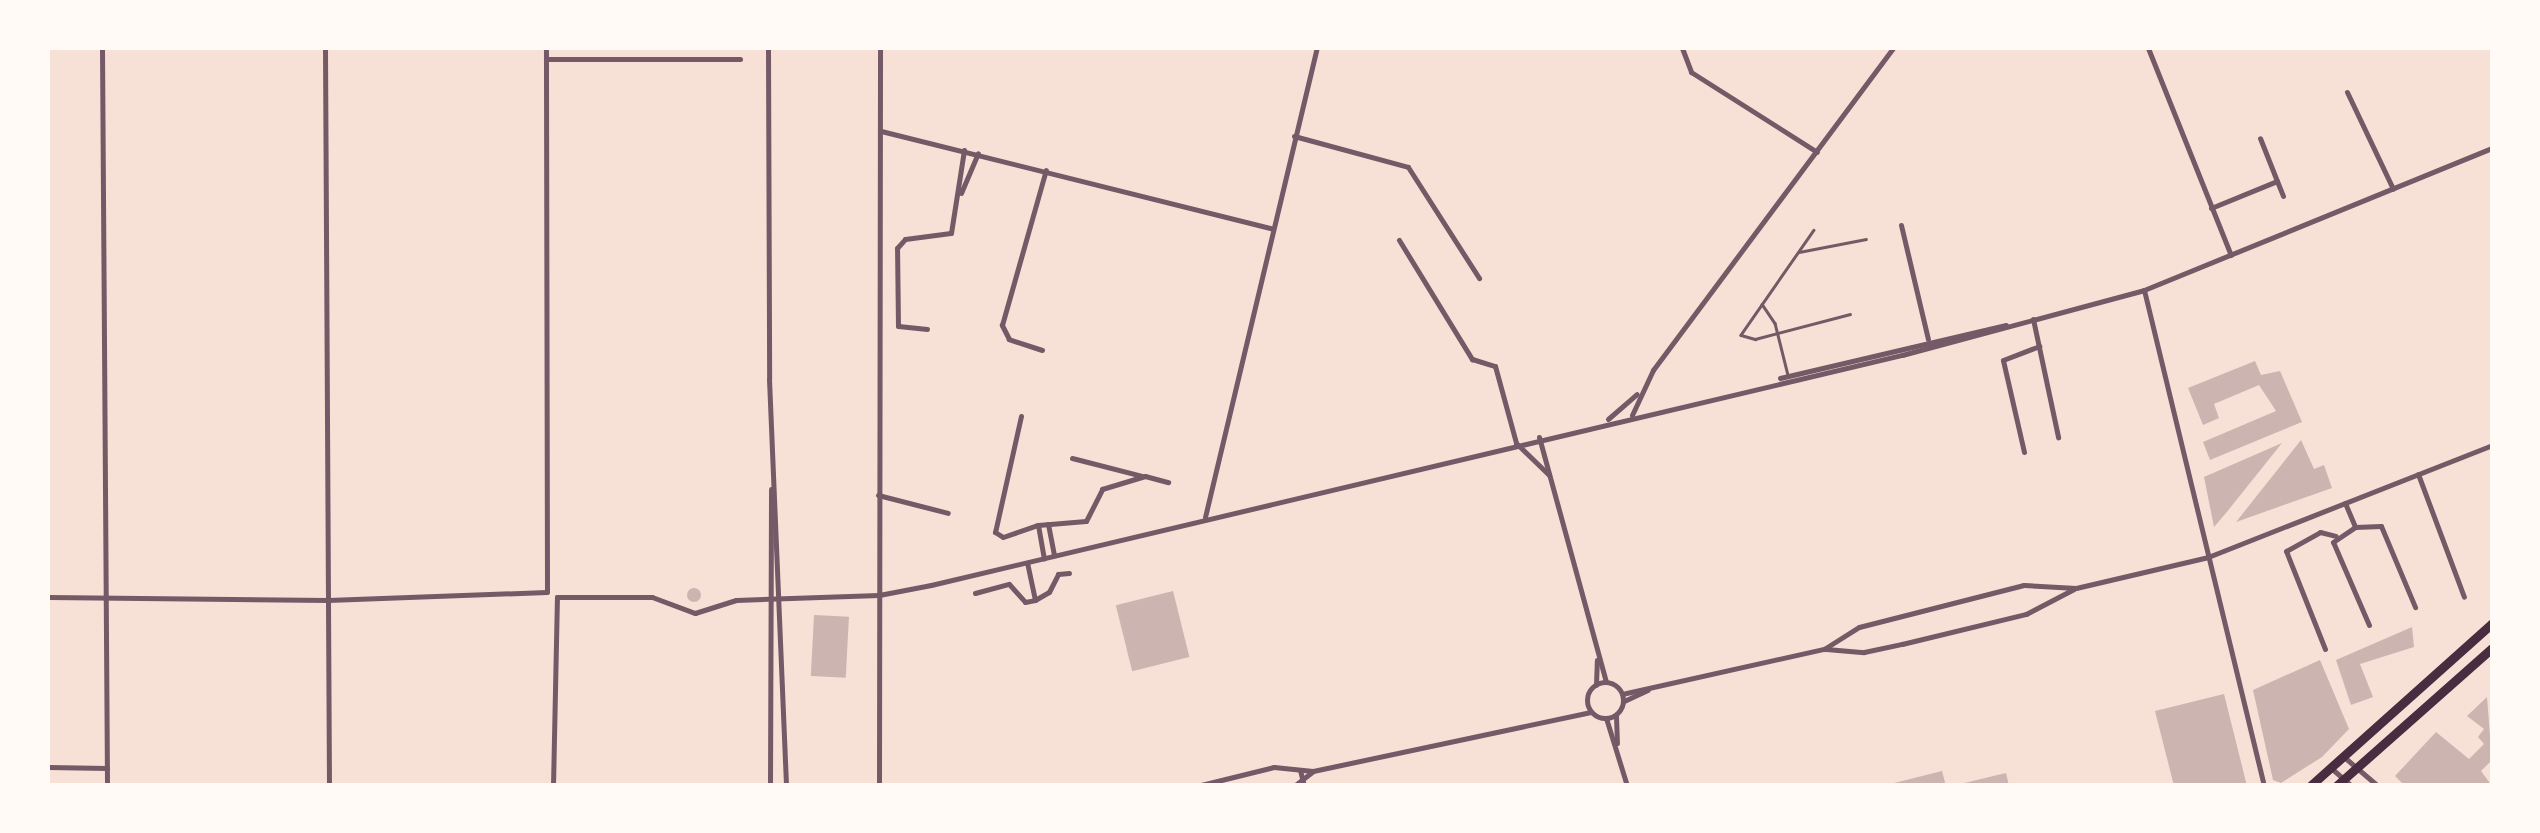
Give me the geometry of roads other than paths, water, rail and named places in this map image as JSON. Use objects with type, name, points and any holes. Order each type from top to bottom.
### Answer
[{"type":"main road","points":[[2310,786],[2492,623]]},
{"type":"main road","points":[[2344,784],[2356,768],[2492,648]]},
{"type":"street","points":[[102,48],[107,786]]},
{"type":"street","points":[[326,48],[329,786]]},
{"type":"street","points":[[48,597],[328,600],[546,592],[546,48]]},
{"type":"street","points":[[768,48],[770,786]]},
{"type":"street","points":[[880,48],[880,786]]},
{"type":"street","points":[[1205,517],[1317,48]]},
{"type":"street","points":[[1682,48],[1692,72],[1816,152]]},
{"type":"street","points":[[1605,421],[1639,392],[1893,48]]},
{"type":"street","points":[[2148,48],[2231,255]]},
{"type":"street","points":[[546,59],[740,59]]},
{"type":"street","points":[[2347,92],[2393,189]]},
{"type":"street","points":[[881,131],[1271,228]]},
{"type":"street","points":[[1294,136],[1408,167],[1479,278]]},
{"type":"street","points":[[2260,138],[2283,196]]},
{"type":"street","points":[[1788,377],[2144,290],[2492,148]]},
{"type":"street","points":[[961,193],[964,150]]},
{"type":"street","points":[[927,329],[898,326],[897,248],[905,240],[949,236],[961,193],[978,154]]},
{"type":"street","points":[[1042,350],[1009,338],[1002,325],[1046,170]]},
{"type":"street","points":[[2211,208],[2277,181]]},
{"type":"street","points":[[1901,225],[1928,339]]},
{"type":"street","points":[[1399,240],[1472,359],[1497,370],[1516,443],[1549,476]]},
{"type":"street","points":[[2144,290],[2264,786]]},
{"type":"street","points":[[2033,318],[2058,438]]},
{"type":"street","points":[[553,786],[554,599],[652,597],[696,613],[736,600],[879,595],[1778,380],[1928,339],[2006,325]]},
{"type":"street","points":[[2024,452],[2004,360],[2039,346]]},
{"type":"street","points":[[1632,415],[1639,392]]},
{"type":"street","points":[[1021,416],[995,532],[1003,537],[1038,525],[1086,521],[1096,493],[1145,476]]},
{"type":"street","points":[[1539,438],[1597,660],[1606,682],[1623,698]]},
{"type":"street","points":[[1824,648],[1864,652],[2026,614],[2076,588],[2208,556],[2492,445]]},
{"type":"street","points":[[1072,458],[1168,482]]},
{"type":"street","points":[[2418,474],[2464,597]]},
{"type":"street","points":[[772,486],[782,598],[786,786]]},
{"type":"street","points":[[878,495],[948,512]]},
{"type":"street","points":[[2345,503],[2355,527]]},
{"type":"street","points":[[2325,649],[2286,551],[2320,532],[2336,536],[2370,522],[2381,526],[2415,607]]},
{"type":"street","points":[[1048,524],[1054,556]]},
{"type":"street","points":[[1038,525],[1044,558]]},
{"type":"street","points":[[2336,536],[2334,545],[2369,625]]},
{"type":"street","points":[[1026,562],[1035,600]]},
{"type":"street","points":[[974,593],[1010,584],[1024,602],[1042,599],[1058,574],[1069,573]]},
{"type":"street","points":[[1617,743],[1616,715],[1623,698],[1824,648],[1859,627],[2024,585],[2076,588]]},
{"type":"street","points":[[1572,711],[1587,701],[1596,685],[1597,660]]},
{"type":"street","points":[[1596,685],[1606,682]]},
{"type":"street","points":[[1587,701],[1591,712]]},
{"type":"street","points":[[1197,786],[1274,767],[1313,772],[1572,711],[1606,718],[1616,715]]},
{"type":"street","points":[[1606,718],[1617,743],[1627,786]]},
{"type":"street","points":[[2341,755],[2378,786]]},
{"type":"street","points":[[2330,766],[2344,784]]},
{"type":"street","points":[[48,767],[107,768]]},
{"type":"street","points":[[1300,770],[1303,783]]},
{"type":"street","points":[[1294,786],[1313,772]]},
{"type":"lane","points":[[1814,230],[1741,335],[1755,339],[1850,314]]},
{"type":"lane","points":[[1798,252],[1866,239]]},
{"type":"lane","points":[[1761,302],[1777,332],[1788,377]]}]
